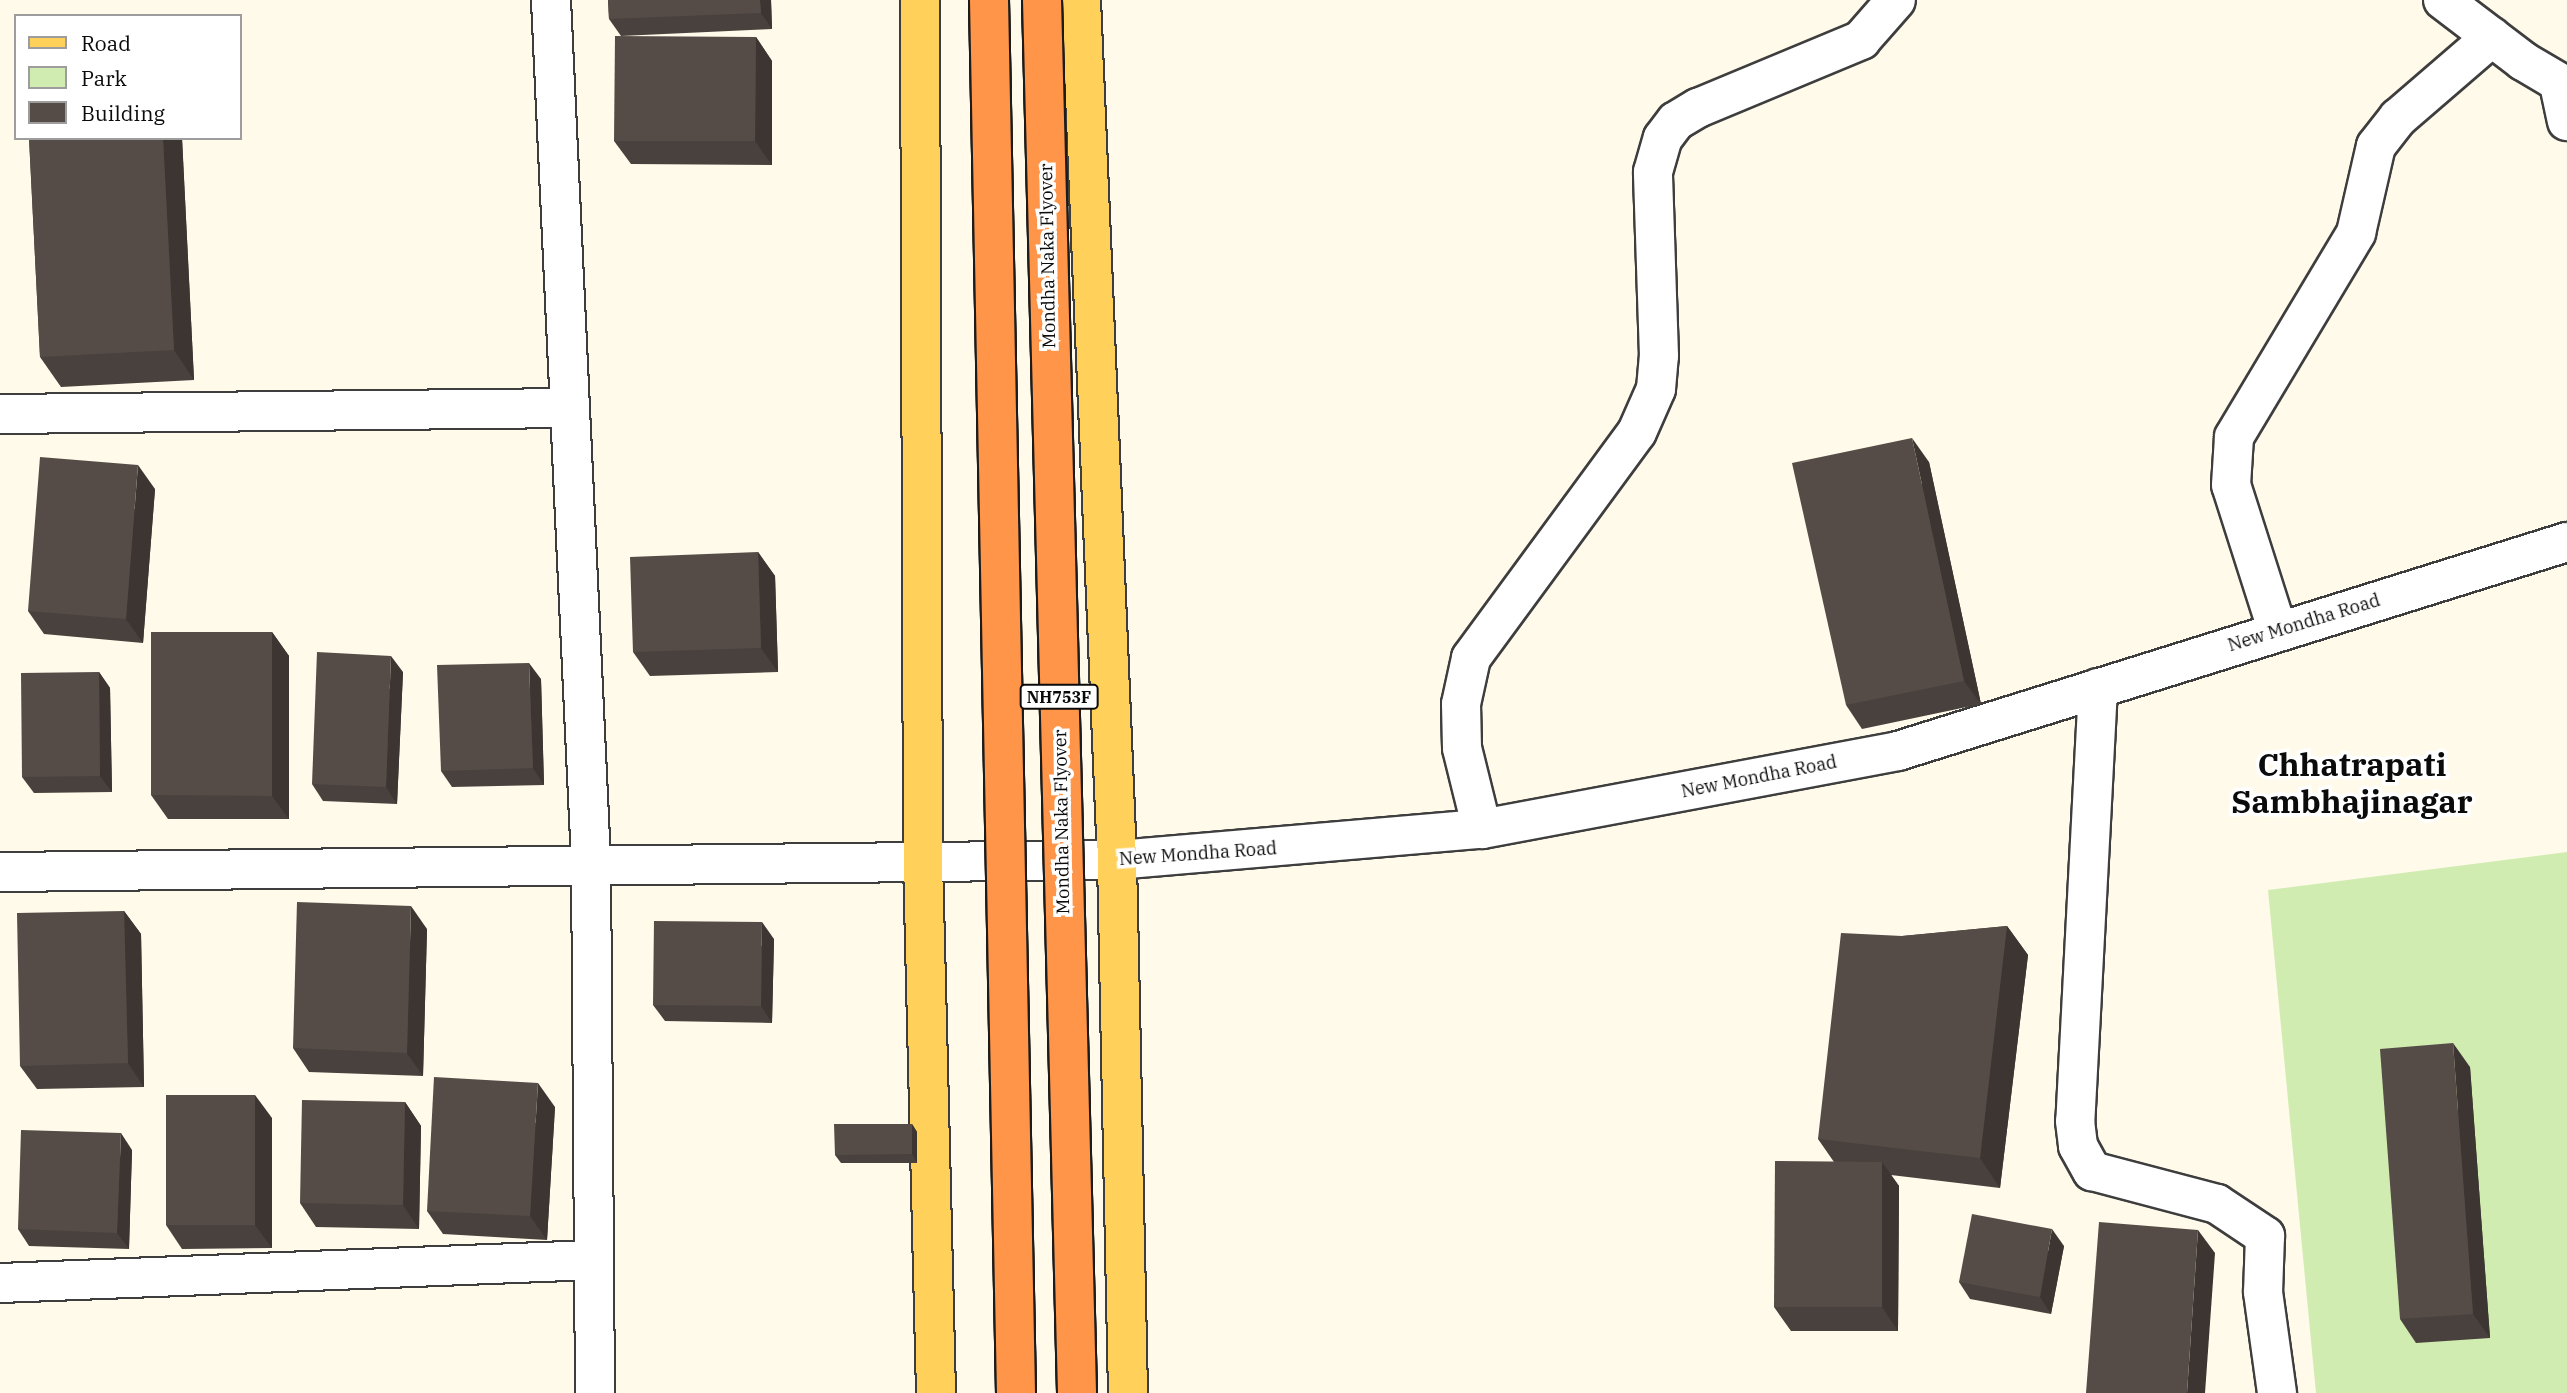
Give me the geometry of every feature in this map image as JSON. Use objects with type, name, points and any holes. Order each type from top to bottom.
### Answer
[{"type":"highway","name":"NH753F","points":[[989,0],[1016,1393]]},
{"type":"highway","name":"Mondha Naka Flyover","points":[[1042,0],[1077,1393]]},
{"type":"main road","points":[[920,0],[923,861],[936,1393]]},
{"type":"main road","points":[[1081,0],[1116,860],[1128,1393]]},
{"type":"street","points":[[551,0],[591,862],[595,1393]]},
{"type":"street","points":[[1482,829],[1462,748],[1461,704],[1471,658],[1637,432],[1656,389],[1659,356],[1653,172],[1663,138],[1676,121],[1698,108],[1861,40],[1896,0]]},
{"type":"street","points":[[2442,0],[2563,85],[2567,121]]},
{"type":"street","points":[[2278,632],[2231,485],[2234,437],[2356,233],[2376,146],[2398,118],[2492,37]]},
{"type":"street","points":[[0,414],[569,408]]},
{"type":"street","name":"New Mondha Road","points":[[0,872],[591,862],[1116,860],[1482,829],[1898,751],[2567,542]]},
{"type":"street","points":[[2098,688],[2075,1121],[2078,1146],[2092,1171],[2217,1205],[2265,1236],[2263,1292],[2277,1393]]},
{"type":"street","points":[[0,1283],[593,1260]]},
{"type":"green space","points":[[2567,852],[2567,1393],[2316,1393],[2268,890]]},
{"type":"building","points":[[608,0],[760,0],[761,13],[609,19]]},
{"type":"building","points":[[615,36],[756,37],[755,141],[614,141]]},
{"type":"building","points":[[29,140],[163,140],[174,350],[40,357]]},
{"type":"building","points":[[1912,438],[1964,681],[1846,705],[1792,463]]},
{"type":"building","points":[[40,457],[138,465],[126,619],[28,611]]},
{"type":"building","points":[[758,552],[761,648],[633,652],[630,557]]},
{"type":"building","points":[[151,632],[272,632],[272,796],[151,795]]},
{"type":"building","points":[[317,652],[391,656],[386,787],[312,784]]},
{"type":"building","points":[[529,663],[533,768],[441,771],[437,665]]},
{"type":"building","points":[[99,672],[100,776],[22,777],[21,673]]},
{"type":"building","points":[[297,902],[411,906],[407,1053],[293,1048]]},
{"type":"building","points":[[124,911],[128,1063],[20,1066],[17,913]]},
{"type":"building","points":[[654,921],[762,922],[761,1006],[653,1005]]},
{"type":"building","points":[[2007,926],[1980,1158],[1818,1139],[1841,933],[1902,936]]},
{"type":"building","points":[[2453,1043],[2473,1314],[2400,1319],[2380,1049]]},
{"type":"building","points":[[434,1077],[538,1083],[530,1216],[427,1211]]},
{"type":"building","points":[[166,1095],[255,1095],[255,1225],[166,1225]]},
{"type":"building","points":[[302,1100],[405,1102],[403,1205],[300,1203]]},
{"type":"building","points":[[834,1124],[912,1124],[912,1154],[835,1155]]},
{"type":"building","points":[[21,1130],[121,1133],[117,1233],[18,1229]]},
{"type":"building","points":[[1775,1161],[1882,1162],[1882,1307],[1774,1307]]},
{"type":"building","points":[[1972,1214],[2052,1229],[2040,1297],[1959,1282]]},
{"type":"building","points":[[2099,1222],[2198,1230],[2187,1393],[2086,1393]]},
{"type":"district","name":"Chhatrapati Sambhajinagar","points":[[2352,784]]}]
